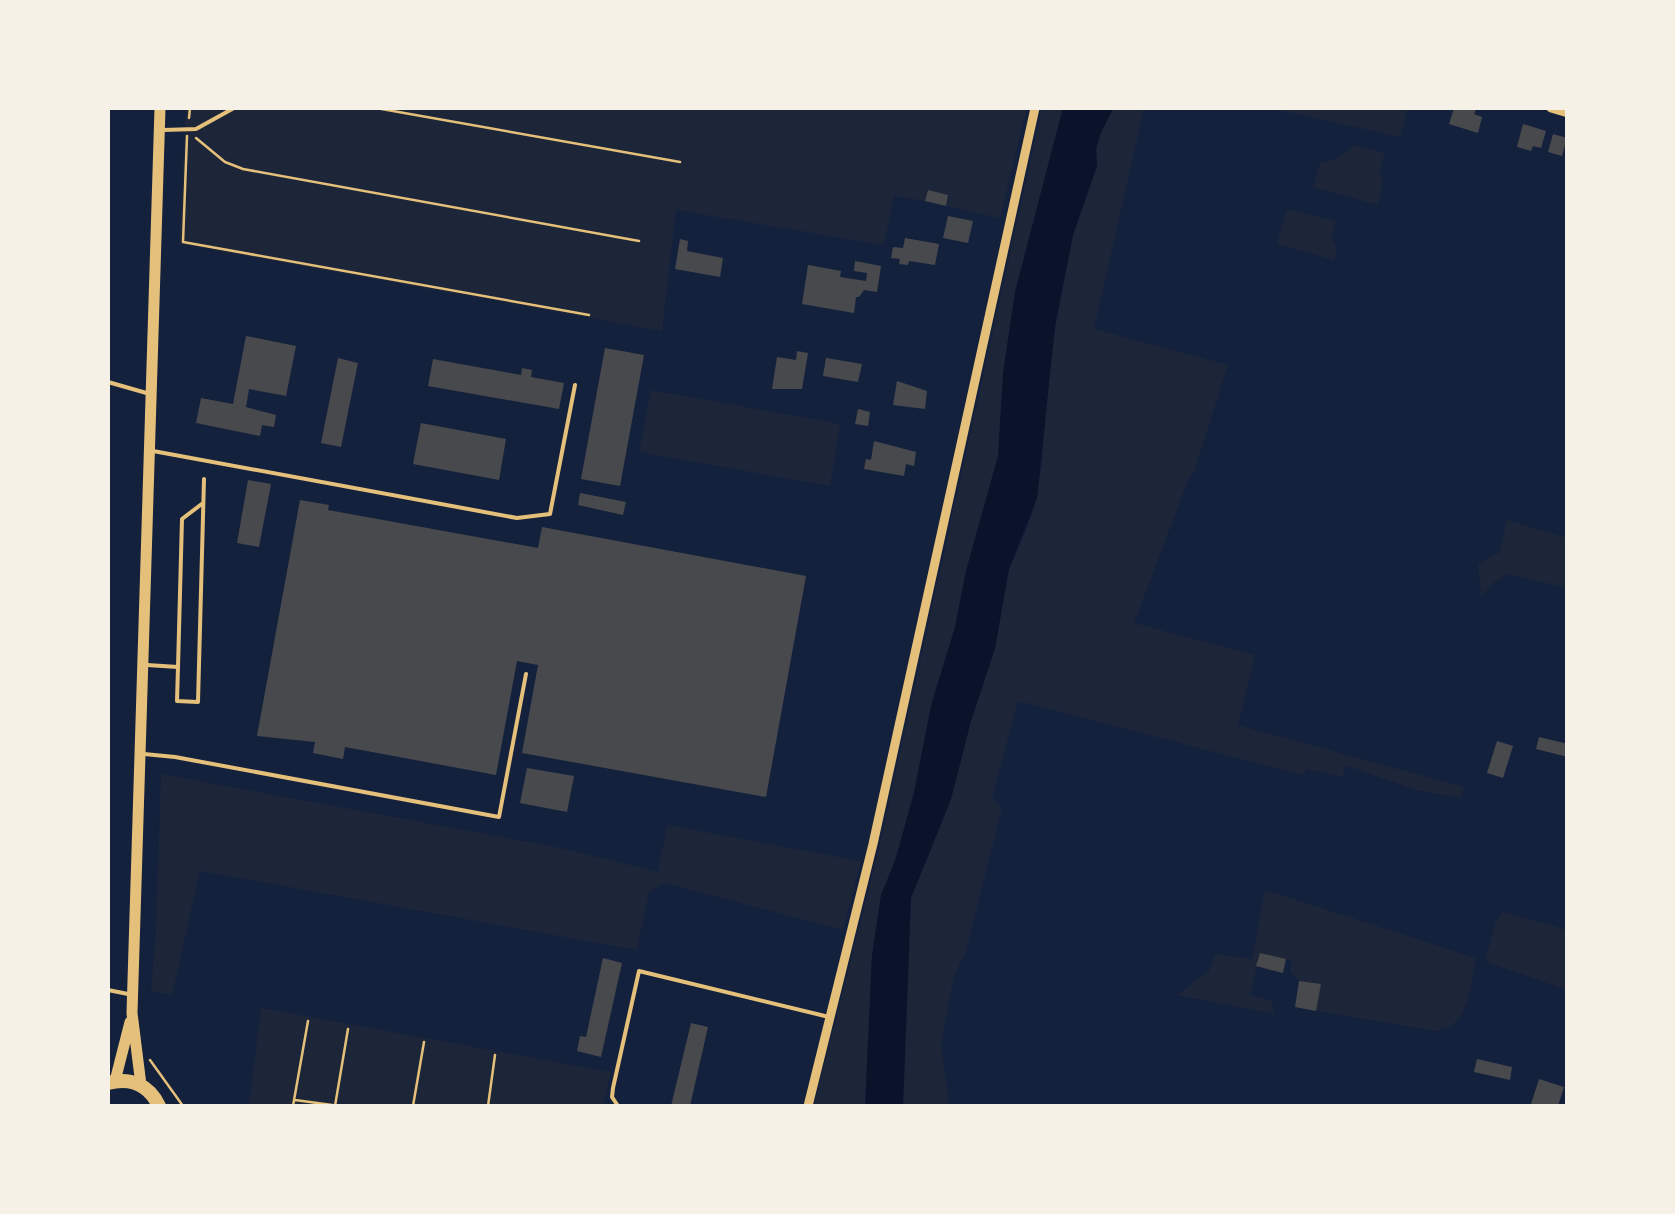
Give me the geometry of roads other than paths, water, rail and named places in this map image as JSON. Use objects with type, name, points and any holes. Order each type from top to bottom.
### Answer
[{"type":"main road","points":[[111,1082],[141,1085],[159,1106]]},
{"type":"street","points":[[141,1085],[132,1013],[160,108]]},
{"type":"street","points":[[808,1106],[873,844],[1036,108]]},
{"type":"street","points":[[1551,108],[1568,114]]},
{"type":"street","points":[[111,1082],[132,1013]]},
{"type":"lane","points":[[158,130],[205,126],[234,108]]},
{"type":"lane","points":[[108,382],[150,394]]},
{"type":"lane","points":[[148,450],[517,518],[550,514],[574,385]]},
{"type":"lane","points":[[204,479],[204,503],[198,702],[177,701],[182,519],[204,503]]},
{"type":"lane","points":[[142,665],[178,667]]},
{"type":"lane","points":[[140,754],[499,817],[526,674]]},
{"type":"lane","points":[[618,1106],[612,1097],[639,971],[829,1017]]},
{"type":"lane","points":[[108,990],[133,994]]}]
